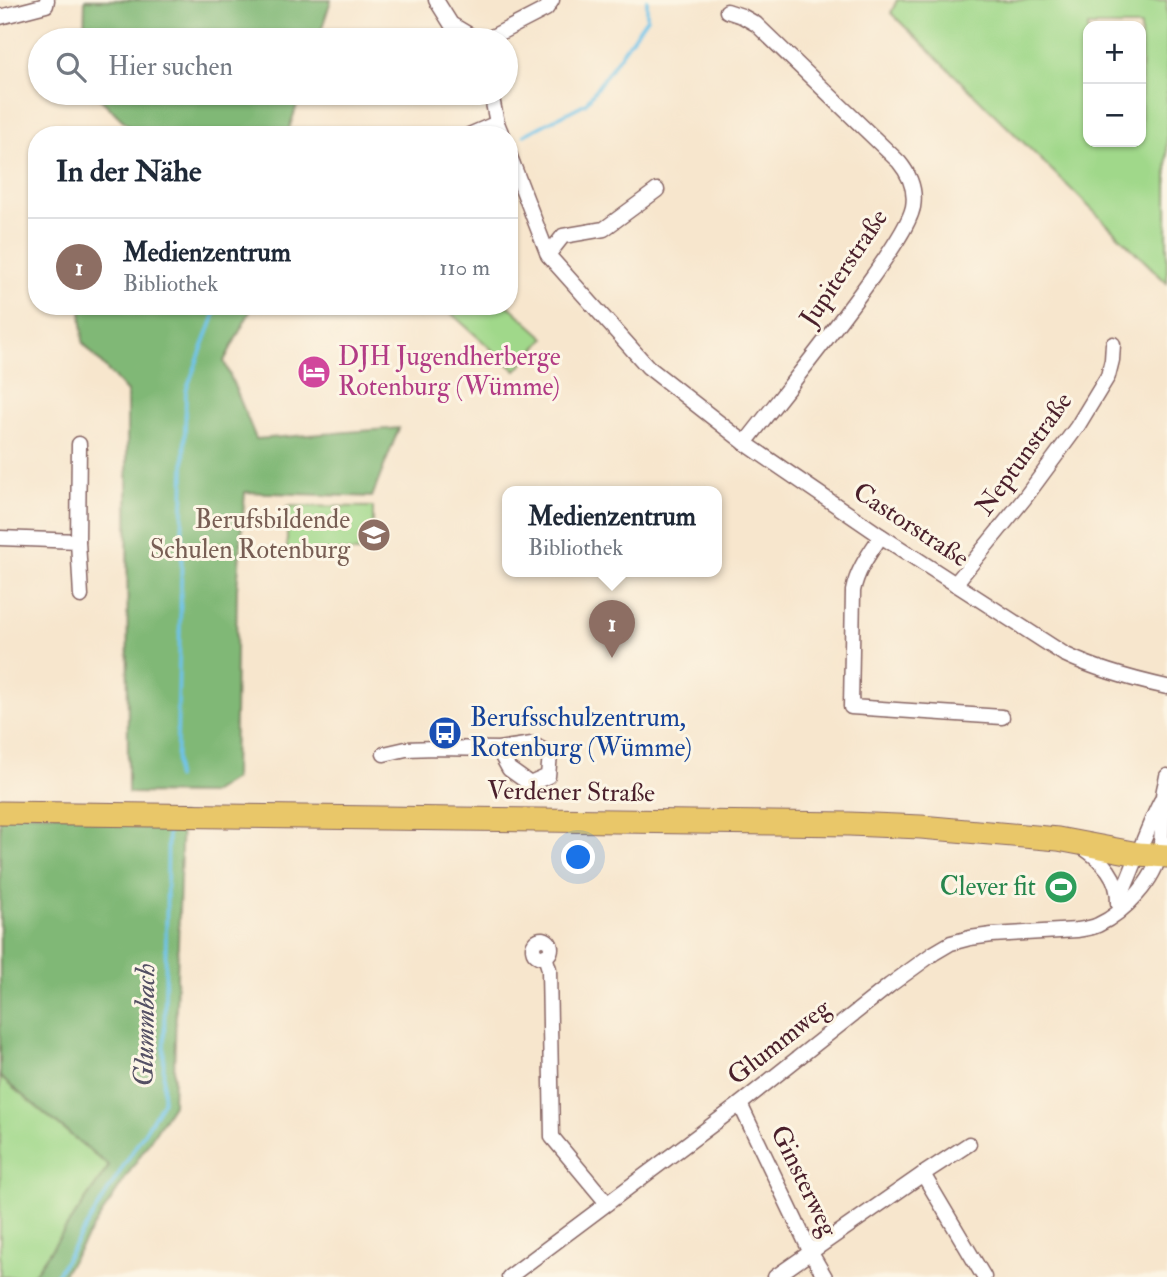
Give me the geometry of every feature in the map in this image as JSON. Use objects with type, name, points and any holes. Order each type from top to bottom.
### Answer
[{"type":"main road","name":"Verdener Straße","points":[[0,813],[849,824],[921,827],[1074,842],[1158,859]]},
{"type":"street","points":[[0,17],[46,5],[47,0]]},
{"type":"street","points":[[436,0],[451,24],[458,28]]},
{"type":"street","points":[[509,28],[546,9],[552,0]]},
{"type":"street","name":"Jupiterstraße","points":[[727,11],[756,24],[899,162],[909,177],[914,200],[911,214],[889,253],[839,325],[746,443]]},
{"type":"street","points":[[494,105],[499,126]]},
{"type":"street","points":[[518,177],[548,255]]},
{"type":"street","points":[[548,255],[563,236],[604,229],[657,190]]},
{"type":"street","name":"Castorstraße","points":[[548,255],[648,367],[746,443],[881,536],[1064,654],[1111,674],[1167,687]]},
{"type":"street","name":"Neptunstraße","points":[[955,584],[1024,499],[1077,427],[1108,376],[1113,344]]},
{"type":"street","points":[[79,444],[78,541],[81,596]]},
{"type":"street","points":[[881,536],[863,563],[853,591],[851,707],[1002,718]]},
{"type":"street","points":[[0,538],[78,541]]},
{"type":"street","points":[[384,754],[406,749],[498,749]]},
{"type":"street","points":[[1108,919],[1118,902],[1158,859],[1167,776]]},
{"type":"street","points":[[1158,859],[1146,830],[1163,797]]},
{"type":"street","points":[[1074,842],[1103,863],[1112,875],[1118,902]]},
{"type":"street","name":"Glummweg","points":[[509,1277],[740,1104],[934,953],[951,943],[970,938],[1077,930],[1099,925],[1138,893],[1158,859]]},
{"type":"street","points":[[545,956],[549,969],[552,1137],[607,1203]]},
{"type":"street","name":"Ginsterweg","points":[[740,1104],[825,1277]]},
{"type":"street","points":[[775,1277],[969,1144]]},
{"type":"street","points":[[923,1174],[984,1277]]},
{"type":"green space","points":[[85,0],[331,0],[322,28],[84,28]]},
{"type":"green space","points":[[897,0],[1167,0],[1167,283],[891,13]]},
{"type":"green space","points":[[107,105],[297,105],[290,126],[129,126]]},
{"type":"green space","points":[[518,314],[545,338],[516,371],[453,315]]},
{"type":"green space","points":[[81,315],[248,315],[224,361],[256,439],[399,428],[372,497],[245,492],[237,589],[234,779],[210,794],[128,793],[127,392],[83,343]]},
{"type":"green space","points":[[287,506],[373,507],[373,552],[287,552]]},
{"type":"green space","points":[[0,813],[182,815],[173,1105],[61,1277],[32,1277],[109,1166],[0,1077]]},
{"type":"green space","points":[[0,1077],[109,1166],[32,1277],[0,1277]]},
{"type":"waterway","name":"Glummbach","points":[[524,135],[586,103],[647,18],[647,0]]},
{"type":"waterway","name":"Glummbach","points":[[176,778],[186,391],[215,315]]},
{"type":"waterway","name":"Glummbach","points":[[55,1277],[163,1102],[168,827]]},
{"type":"place","name":"DJH Jugendherberge Rotenburg (Wümme)","points":[[314,372]]},
{"type":"place","name":"Berufsbildende Schulen Rotenburg","points":[[374,535]]},
{"type":"place","name":"Medienzentrum","points":[[612,658]]},
{"type":"place","name":"Berufsschulzentrum, Rotenburg (Wümme)","points":[[445,733]]},
{"type":"place","name":"Clever fit","points":[[1061,887]]}]
